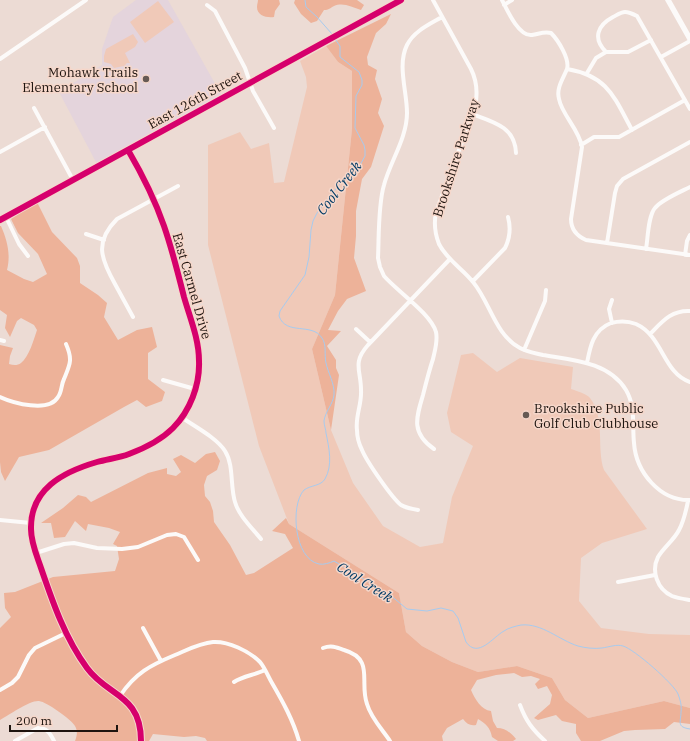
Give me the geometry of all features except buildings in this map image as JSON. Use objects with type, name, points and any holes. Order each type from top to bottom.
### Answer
[{"type":"street","points":[[0,60],[86,0]]},
{"type":"street","name":"East 126th Street","points":[[3,218],[401,0]]},
{"type":"street","name":"Brookshire Parkway","points":[[433,0],[471,68],[475,78],[477,97],[435,216],[435,229],[442,249],[450,259],[473,281],[503,333],[512,342],[524,350],[587,363],[614,376],[623,386],[628,395],[633,412],[635,451],[638,461],[659,491],[675,499],[689,500]]},
{"type":"street","points":[[502,0],[518,28],[525,34],[533,35],[545,32],[551,33],[563,50],[568,66],[560,83],[558,98],[580,139],[582,151],[571,224],[577,235],[582,238],[607,243],[690,255]]},
{"type":"street","points":[[504,5],[512,0]]},
{"type":"street","points":[[661,57],[690,40],[668,0]]},
{"type":"street","points":[[207,5],[215,11],[274,128]]},
{"type":"street","points":[[606,52],[599,40],[599,30],[601,25],[605,21],[620,13],[631,13],[637,16],[690,109]]},
{"type":"street","points":[[434,449],[421,437],[416,421],[436,348],[436,335],[431,322],[386,278],[379,265],[378,254],[382,196],[385,182],[404,131],[406,121],[407,105],[403,65],[406,48],[410,40],[417,32],[442,17]]},
{"type":"street","points":[[586,73],[596,58],[606,52],[628,52],[651,40]]},
{"type":"street","points":[[567,69],[586,73],[608,88],[632,130]]},
{"type":"street","points":[[581,145],[594,137],[615,138],[685,100]]},
{"type":"street","points":[[34,108],[73,180]]},
{"type":"street","points":[[472,114],[506,129],[514,141],[516,153]]},
{"type":"street","points":[[0,152],[45,127]]},
{"type":"street","points":[[607,243],[615,193],[619,182],[690,142]]},
{"type":"street","name":"East Carmel Drive","points":[[128,150],[153,199],[164,226],[196,339],[199,363],[195,389],[189,406],[182,417],[164,435],[145,448],[127,455],[98,461],[80,467],[55,479],[41,495],[33,512],[31,523],[32,539],[51,600],[66,632],[88,671],[131,706],[138,718],[141,731],[141,741]]},
{"type":"street","points":[[133,317],[105,265],[102,254],[104,240],[111,226],[117,219],[178,186]]},
{"type":"street","points":[[646,249],[654,208],[690,187]]},
{"type":"street","points":[[473,281],[505,248],[510,230],[508,217]]},
{"type":"street","points":[[3,218],[18,244],[28,256]]},
{"type":"street","points":[[86,234],[104,240]]},
{"type":"street","points":[[684,255],[690,235]]},
{"type":"street","points":[[418,510],[406,507],[397,501],[365,457],[360,446],[356,426],[361,391],[358,365],[361,355],[370,342],[450,259]]},
{"type":"street","points":[[524,350],[545,301],[546,290]]},
{"type":"street","points":[[612,300],[609,309],[612,323]]},
{"type":"street","points":[[650,334],[671,315],[690,311]]},
{"type":"street","points":[[587,363],[591,343],[596,334],[612,323],[631,323],[639,326],[650,334],[659,345],[674,371],[680,377],[690,382]]},
{"type":"street","points":[[356,329],[370,342]]},
{"type":"street","points":[[0,397],[18,404],[45,406],[55,401],[60,394],[63,380],[70,363],[70,354],[66,344]]},
{"type":"street","points":[[162,380],[195,389]]},
{"type":"street","points":[[182,417],[219,443],[226,452],[229,461],[235,503],[242,515],[261,539]]},
{"type":"street","points":[[689,500],[680,529],[658,557],[656,575],[660,586],[668,594],[690,600]]},
{"type":"street","points":[[0,520],[31,523]]},
{"type":"street","points":[[36,553],[64,544],[74,543],[97,548],[122,549],[138,546],[167,535],[176,534],[184,537],[198,560]]},
{"type":"street","points":[[618,582],[656,575]]},
{"type":"street","points":[[143,628],[161,661]]},
{"type":"street","points":[[0,690],[12,683],[18,677],[29,655],[35,648],[66,632]]},
{"type":"street","points":[[120,696],[127,685],[135,677],[161,661],[201,644],[222,642],[250,654],[259,662],[290,714],[299,741]]},
{"type":"street","points":[[323,648],[333,646],[353,653],[360,659],[364,671],[364,693],[366,703],[370,712],[390,741]]},
{"type":"street","points":[[234,682],[241,678],[252,676],[265,670]]},
{"type":"street","points":[[520,705],[528,723],[545,741]]},
{"type":"street","points":[[16,741],[38,728],[42,728],[48,731],[54,741]]},
{"type":"shaded area","name":"Mohawk Trails Elementary School","points":[[136,0],[168,0],[222,96],[97,164],[59,92],[102,65],[102,49],[113,17]]},
{"type":"shaded area","points":[[258,0],[279,0],[280,4],[275,11],[274,17],[266,17],[257,10]]},
{"type":"shaded area","points":[[295,0],[357,0],[364,5],[361,10],[351,6],[334,6],[324,10],[317,21],[311,23],[301,14],[294,3]]},
{"type":"shaded area","points":[[158,1],[174,22],[145,43],[130,22]]},
{"type":"shaded area","points":[[391,14],[386,24],[376,33],[367,57],[368,65],[377,70],[375,79],[382,99],[378,113],[384,126],[371,167],[362,179],[356,211],[354,258],[366,291],[347,299],[338,311],[328,330],[341,331],[327,346],[336,360],[336,368],[339,375],[331,430],[312,349],[335,295],[352,129],[352,71],[338,62],[326,46]]},
{"type":"shaded area","points":[[133,34],[138,42],[135,47],[125,53],[130,63],[114,68],[111,64],[104,62],[106,49]]},
{"type":"shaded area","points":[[326,46],[338,62],[352,71],[352,129],[335,295],[312,349],[331,430],[353,483],[383,526],[420,547],[443,543],[452,497],[473,446],[451,432],[447,413],[461,355],[473,353],[497,372],[520,358],[573,367],[571,389],[589,397],[595,406],[598,415],[604,470],[647,529],[602,543],[581,558],[579,601],[601,628],[649,634],[690,635],[690,708],[664,701],[588,718],[565,700],[552,678],[517,666],[478,672],[452,662],[422,646],[406,632],[399,593],[289,524],[259,446],[208,245],[208,145],[240,132],[251,149],[269,143],[274,183],[284,182],[307,87],[306,77],[300,61]]},
{"type":"shaded area","points":[[37,202],[52,232],[77,258],[80,266],[80,283],[107,303],[104,317],[118,340],[137,330],[152,327],[157,347],[148,353],[148,379],[165,392],[162,401],[146,407],[137,400],[49,450],[19,457],[5,481],[1,472],[0,462],[0,345],[13,348],[9,364],[18,365],[24,360],[31,348],[37,330],[34,325],[21,318],[17,321],[10,337],[5,328],[7,315],[0,310],[0,226],[8,247],[9,258],[7,270],[33,282],[47,274],[38,254],[18,233],[11,219]]},
{"type":"shaded area","points":[[215,452],[220,461],[217,470],[207,476],[204,485],[205,496],[210,502],[214,522],[230,545],[246,575],[254,573],[293,548],[285,534],[272,531],[286,518],[289,524],[399,593],[406,632],[422,646],[452,662],[478,672],[517,666],[552,678],[565,700],[588,718],[664,701],[690,708],[690,724],[674,722],[665,729],[624,731],[600,741],[581,741],[576,733],[576,724],[562,721],[556,715],[538,720],[534,718],[550,704],[552,695],[547,686],[538,689],[535,684],[540,679],[531,676],[522,677],[514,673],[496,675],[477,680],[471,690],[481,706],[484,709],[491,711],[493,721],[497,728],[509,732],[516,739],[513,741],[498,741],[492,737],[487,726],[478,719],[476,725],[472,725],[463,719],[447,728],[442,736],[443,741],[207,741],[205,738],[196,736],[184,737],[153,734],[149,741],[75,741],[77,732],[73,723],[53,708],[39,701],[25,705],[0,720],[0,628],[11,617],[5,608],[4,593],[15,592],[53,577],[115,571],[119,559],[117,546],[113,544],[120,532],[109,528],[88,524],[86,531],[75,521],[65,537],[54,538],[51,523],[41,523],[63,508],[78,495],[86,497],[91,502],[148,473],[167,468],[167,474],[176,476],[181,472],[173,459],[181,455],[195,463],[206,454]]},
{"type":"waterway","name":"Cool Creek","points":[[305,0],[306,7],[332,34]]},
{"type":"waterway","name":"Cool Creek","points":[[335,39],[340,46],[340,57],[359,72],[362,80],[362,85],[356,96],[355,128],[364,145],[365,156],[360,165],[342,181],[317,213],[311,230],[309,257],[305,275],[280,311],[279,316],[282,322],[287,326],[306,329],[318,333],[322,338],[324,341],[326,363],[334,391],[332,402],[324,421],[330,456],[329,468],[325,479],[321,483],[304,490],[297,507],[297,531],[304,552],[311,560],[319,564],[326,564],[334,561],[390,595],[407,609],[427,611],[441,608],[453,611],[458,618],[466,642],[471,647],[480,648],[506,630],[521,625],[529,625],[543,629],[581,647],[602,648],[621,645],[636,653],[662,675],[675,689],[681,705],[680,724],[683,727],[690,729]]},
{"type":"cycle path","points":[[0,220],[401,0]]},
{"type":"cycle path","points":[[128,150],[157,207],[172,252],[198,345],[199,370],[196,388],[189,406],[179,421],[158,440],[121,457],[84,466],[72,471],[51,484],[42,493],[36,503],[32,515],[31,529],[34,549],[60,620],[72,645],[95,678],[122,698],[136,714],[140,726],[141,741]]},
{"type":"place","name":"Mohawk Trails Elementary School","points":[[146,79]]},
{"type":"place","name":"Brookshire Public Golf Club Clubhouse","points":[[526,415]]}]
